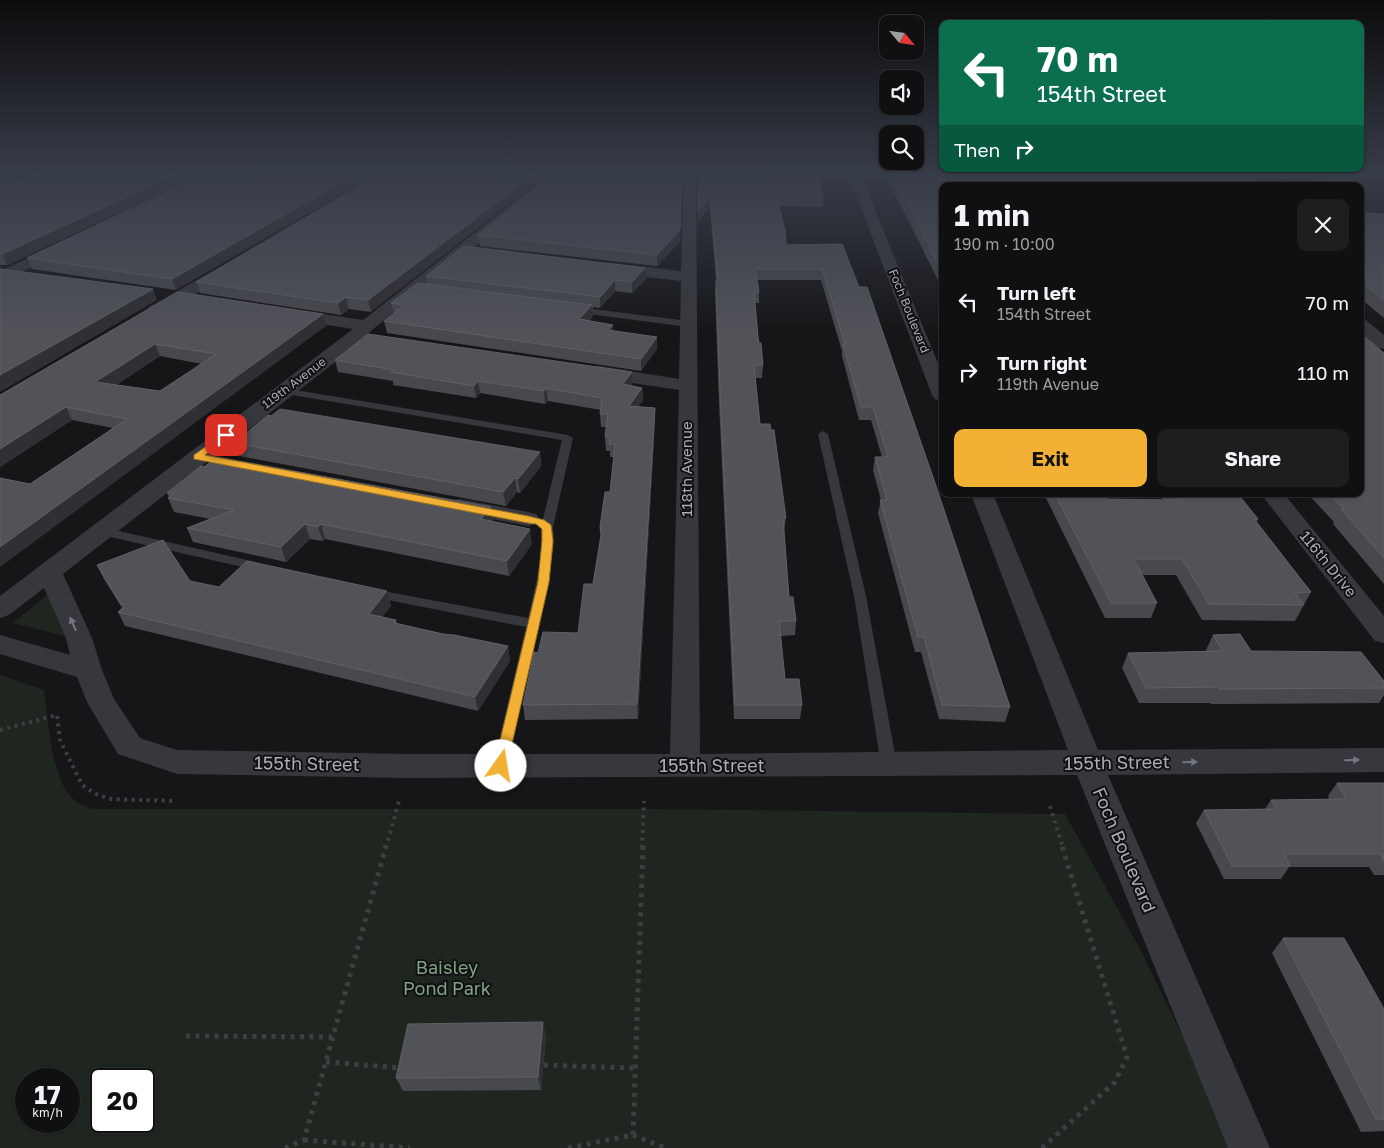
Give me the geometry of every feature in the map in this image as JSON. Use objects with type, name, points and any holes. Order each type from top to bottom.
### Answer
[{"type":"street","name":"119th Avenue","points":[[0,609],[283,391],[368,333],[462,250],[493,226]]},
{"type":"street","name":"118th Avenue","points":[[685,766],[689,226]]},
{"type":"street","name":"Foch Boulevard","points":[[875,226],[939,387]]},
{"type":"street","points":[[3,274],[71,244]]},
{"type":"street","points":[[462,250],[481,252]]},
{"type":"street","points":[[146,316],[244,259]]},
{"type":"street","points":[[598,266],[689,277]]},
{"type":"street","points":[[3,274],[34,276]]},
{"type":"street","points":[[155,294],[207,302]]},
{"type":"street","points":[[276,312],[344,321],[368,333]]},
{"type":"street","points":[[1364,327],[1384,344]]},
{"type":"street","points":[[578,369],[688,386]]},
{"type":"street","points":[[197,457],[223,462]]},
{"type":"street","name":"Foch Boulevard","points":[[983,497],[1088,763],[1249,1148]]},
{"type":"street","name":"116th Drive","points":[[1274,497],[1384,634]]},
{"type":"street","points":[[442,503],[538,523]]},
{"type":"street","name":"155th Street","points":[[49,571],[79,638],[88,670],[101,702],[129,746],[177,762],[685,766],[1384,760]]},
{"type":"street","points":[[0,644],[88,670]]},
{"type":"lane","points":[[566,309],[688,324]]},
{"type":"lane","points":[[283,391],[373,408],[568,438],[538,523],[548,541],[544,582],[501,766]]},
{"type":"lane","points":[[823,434],[860,596],[889,765]]},
{"type":"lane","points":[[101,531],[268,569]]},
{"type":"lane","points":[[360,590],[408,601],[534,624]]},
{"type":"path","points":[[0,730],[57,716],[60,740],[82,785],[96,794],[109,799],[174,801]]},
{"type":"path","points":[[304,1140],[399,801]]},
{"type":"path","points":[[632,1135],[644,801]]},
{"type":"path","points":[[1042,1148],[1115,1082],[1127,1057],[1050,806]]},
{"type":"path","points":[[186,1036],[332,1037]]},
{"type":"path","points":[[326,1062],[408,1068]]},
{"type":"path","points":[[544,1065],[635,1068]]},
{"type":"path","points":[[568,1148],[632,1135],[665,1148]]},
{"type":"path","points":[[285,1148],[304,1140],[410,1148]]},
{"type":"green space","points":[[47,595],[68,637],[13,623]]},
{"type":"green space","name":"Baisley Pond Park","points":[[0,675],[44,690],[49,731],[59,776],[65,789],[74,800],[92,809],[650,809],[1065,814],[1139,947],[1201,1074],[1230,1148],[0,1148]]},
{"type":"building","points":[[0,226],[64,226],[2,254],[0,254]]},
{"type":"building","points":[[96,226],[266,226],[172,279],[27,258]]},
{"type":"building","points":[[292,226],[466,226],[368,300],[346,297],[338,303],[196,282]]},
{"type":"building","points":[[490,226],[680,226],[680,230],[657,255],[478,235]]},
{"type":"building","points":[[713,226],[784,226],[786,245],[842,244],[859,287],[867,287],[1010,707],[942,705],[924,637],[918,637],[880,500],[887,500],[875,457],[888,457],[873,407],[861,407],[843,344],[845,344],[822,269],[755,269],[759,292],[754,292],[758,337],[759,343],[761,343],[763,365],[754,365],[760,424],[770,424],[771,430],[774,430],[786,518],[783,518],[789,597],[793,597],[796,621],[779,621],[785,679],[799,679],[802,705],[735,705],[720,390],[716,280],[718,280]]},
{"type":"building","points":[[918,226],[939,226],[939,266]]},
{"type":"building","points":[[1364,226],[1384,226],[1384,300],[1364,284]]},
{"type":"building","points":[[464,246],[645,268],[632,282],[615,280],[600,297],[426,276]]},
{"type":"building","points":[[1,269],[153,289],[0,375]]},
{"type":"building","points":[[418,283],[592,305],[579,319],[613,325],[608,330],[657,337],[641,359],[384,321],[404,305],[391,303]]},
{"type":"building","points":[[178,292],[323,314],[0,547],[0,478],[30,484],[127,419],[66,407],[0,449],[0,395]],"holes":[[[155,344],[216,354],[160,391],[95,382]]]},
{"type":"building","points":[[368,334],[632,372],[623,384],[642,388],[629,406],[655,408],[637,704],[523,705],[534,652],[538,653],[543,632],[578,633],[584,584],[593,584],[601,535],[600,527],[605,492],[610,492],[615,444],[609,444],[610,437],[605,437],[608,414],[600,414],[602,398],[546,388],[544,391],[478,381],[474,386],[335,360]]},
{"type":"building","points":[[1364,336],[1384,353],[1384,558],[1341,509],[1344,509],[1332,497],[1364,497]]},
{"type":"building","points":[[280,409],[540,452],[518,479],[515,478],[503,492],[234,443],[268,415],[271,416]]},
{"type":"building","points":[[217,457],[491,507],[481,519],[530,529],[507,561],[321,524],[318,527],[305,524],[281,547],[187,528],[234,510],[168,498],[173,494],[167,493],[201,466],[204,467]]},
{"type":"building","points":[[1057,497],[1179,500],[1176,497],[1240,497],[1258,519],[1254,519],[1311,592],[1295,593],[1304,605],[1209,604],[1182,559],[1134,559],[1157,603],[1111,603]]},
{"type":"building","points":[[163,540],[190,581],[219,587],[247,561],[387,591],[369,614],[396,620],[394,623],[508,646],[475,697],[118,612],[126,605],[121,604],[97,565]]},
{"type":"building","points":[[1240,634],[1251,651],[1361,652],[1384,681],[1384,688],[1146,688],[1128,653],[1223,651],[1213,635]]},
{"type":"building","points":[[1337,783],[1384,783],[1384,861],[1380,854],[1284,854],[1290,866],[1232,866],[1204,810],[1276,809],[1271,800],[1346,799]]},
{"type":"building","points":[[1283,938],[1344,938],[1384,1009],[1384,1119],[1376,1119]]},
{"type":"building","points":[[543,1022],[538,1077],[396,1078],[408,1024]]},
{"type":"route","points":[[226,435],[197,457],[528,519],[540,522],[547,527],[548,541],[544,582],[501,766]]}]
